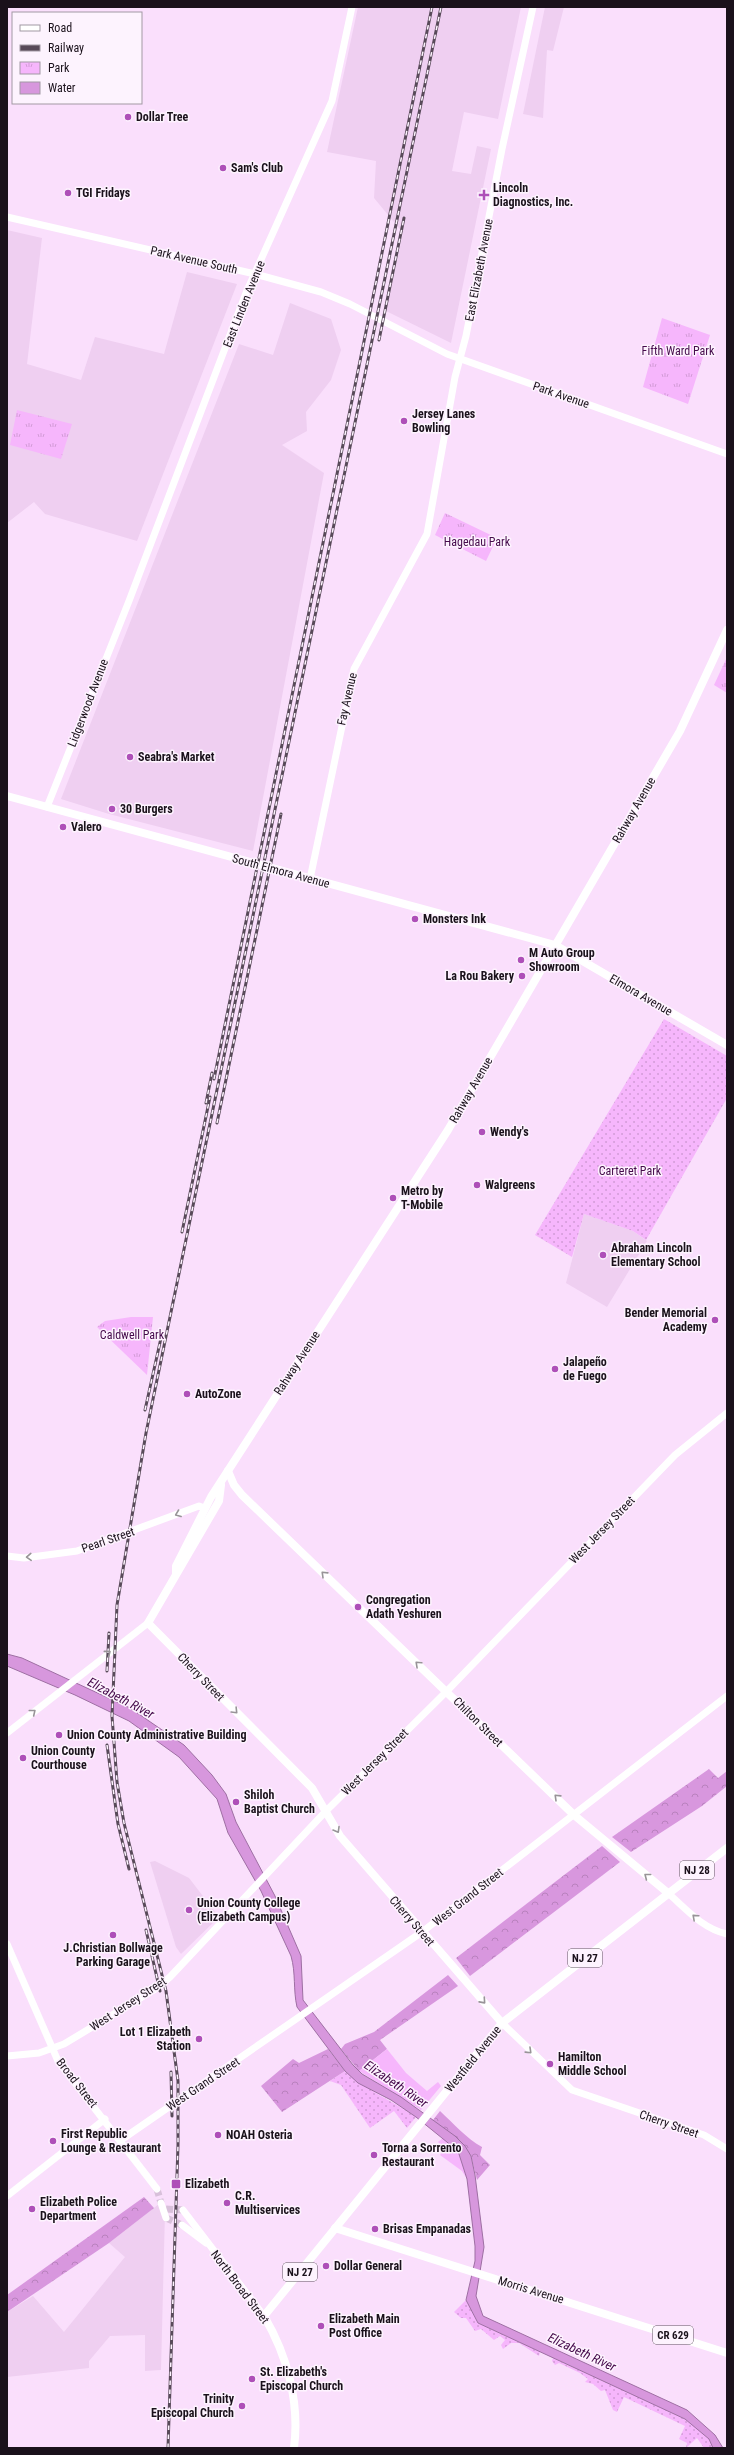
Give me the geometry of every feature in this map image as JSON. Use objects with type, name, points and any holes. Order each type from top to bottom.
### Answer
[{"type":"main road","name":"Rahway Avenue","points":[[176,1573],[176,1566],[204,1508],[222,1484],[228,1471],[433,1155],[679,732],[727,630]]},
{"type":"main road","name":"South Elmora Avenue","points":[[7,796],[555,945]]},
{"type":"main road","name":"Elmora Avenue","points":[[555,945],[727,1045]]},
{"type":"main road","name":"Chilton Street","points":[[228,1471],[241,1494]]},
{"type":"main road","name":"Rahway Avenue","points":[[148,1623],[219,1501],[222,1484]]},
{"type":"main road","name":"Chilton Street","points":[[222,1484],[241,1494],[574,1814],[606,1843],[668,1893]]},
{"type":"main road","points":[[199,1537],[206,1514],[204,1508]]},
{"type":"main road","name":"Cherry Street","points":[[148,1623],[312,1788],[340,1836],[502,2024]]},
{"type":"main road","name":"Westfield Avenue","points":[[264,2316],[502,2024],[727,1848]]},
{"type":"main road","name":"Morris Avenue","points":[[335,2228],[727,2352]]},
{"type":"main road","name":"North Broad Street","points":[[264,2316],[281,2354],[295,2400],[296,2425],[294,2448]]},
{"type":"street","name":"East Linden Avenue","points":[[129,601],[255,274],[332,101],[352,7]]},
{"type":"street","name":"East Elizabeth Avenue","points":[[426,534],[460,358],[533,7]]},
{"type":"street","name":"Park Avenue South","points":[[7,217],[255,274],[321,292],[350,304],[398,329]]},
{"type":"street","name":"Park Avenue","points":[[398,329],[460,358],[727,454]]},
{"type":"street","name":"Fay Avenue","points":[[310,879],[354,668],[426,534]]},
{"type":"street","name":"Lidgerwood Avenue","points":[[47,807],[129,601]]},
{"type":"street","name":"West Jersey Street","points":[[7,2056],[39,2053],[64,2044],[157,1988],[178,1968],[255,1884],[447,1691],[680,1450],[727,1413]]},
{"type":"street","name":"Pearl Street","points":[[7,1556],[24,1558],[77,1551],[199,1506],[204,1508]]},
{"type":"street","name":"Rahway Avenue","points":[[7,1733],[78,1676],[148,1623]]},
{"type":"street","name":"West Grand Street","points":[[121,2140],[303,2016],[422,1932],[727,1696]]},
{"type":"street","name":"Chilton Street","points":[[668,1893],[711,1930],[727,1934]]},
{"type":"street","name":"Broad Street","points":[[7,1944],[58,2061],[105,2118],[158,2189]]},
{"type":"street","name":"Cherry Street","points":[[502,2024],[572,2090],[704,2135],[727,2149]]},
{"type":"street","points":[[7,2196],[105,2118]]},
{"type":"street","points":[[163,2207],[166,2218]]},
{"type":"street","name":"North Broad Street","points":[[183,2210],[203,2234],[207,2244]]},
{"type":"street","name":"North Broad Street","points":[[182,2225],[207,2244],[264,2316]]},
{"type":"shaded area","points":[[358,7],[521,7],[498,119],[464,112],[452,171],[471,174],[477,146],[491,149],[451,343],[386,311],[403,233],[374,198],[376,161],[327,152]]},
{"type":"shaded area","points":[[545,7],[564,7],[553,51],[547,50],[543,118],[523,114]]},
{"type":"shaded area","points":[[7,230],[42,238],[27,364],[81,380],[95,337],[164,354],[187,272],[237,284],[137,541],[45,514],[34,502],[7,523]]},
{"type":"shaded area","points":[[290,303],[331,319],[341,350],[331,380],[306,412],[307,431],[282,445],[324,473],[253,851],[109,814],[61,799],[239,344],[273,355]]},
{"type":"shaded area","points":[[584,1214],[633,1231],[647,1241],[607,1307],[566,1283]]},
{"type":"shaded area","name":"Union County College (Elizabeth Campus)","points":[[155,1861],[189,1878],[219,1917],[181,1954],[176,1947],[150,1862]]},
{"type":"shaded area","points":[[159,2204],[165,2212],[161,2370],[145,2371],[145,2335],[110,2336],[89,2361],[89,2368],[7,2377],[7,2312],[33,2296],[64,2332],[125,2257],[109,2243]]},
{"type":"green space","name":"Fifth Ward Park","points":[[662,318],[710,335],[688,404],[643,387]]},
{"type":"green space","points":[[17,410],[72,424],[61,459],[10,445]]},
{"type":"green space","name":"Hagedau Park","points":[[445,513],[497,538],[486,561],[435,535]]},
{"type":"green space","points":[[727,657],[727,693],[714,685]]},
{"type":"green space","name":"Carteret Park","points":[[664,1019],[727,1056],[727,1098],[646,1240],[633,1231],[584,1214],[572,1257],[535,1235]]},
{"type":"green space","name":"Caldwell Park","points":[[131,1317],[153,1317],[147,1375],[97,1327],[105,1321]]},
{"type":"green space","points":[[709,1769],[718,1778],[727,1771],[727,1786],[702,1806],[631,1852],[612,1837]]},
{"type":"green space","points":[[602,1846],[620,1862],[470,1976],[456,1958]]},
{"type":"green space","points":[[448,1975],[458,1986],[380,2040],[387,2049],[359,2071],[341,2049],[345,2044],[374,2032]]},
{"type":"green space","points":[[328,2049],[345,2071],[282,2112],[261,2086],[293,2059],[299,2063]]},
{"type":"green space","points":[[387,2049],[406,2073],[427,2091],[438,2082],[441,2086],[421,2110],[359,2071]]},
{"type":"green space","points":[[345,2071],[371,2090],[416,2117],[407,2128],[394,2111],[370,2128],[341,2085],[330,2081]]},
{"type":"green space","points":[[440,2111],[465,2135],[482,2147],[480,2155],[490,2165],[477,2180],[471,2156],[465,2146],[433,2120]]},
{"type":"green space","points":[[443,2138],[458,2151],[467,2179],[462,2171],[440,2155],[445,2149],[438,2142]]},
{"type":"green space","points":[[144,2197],[154,2208],[109,2243],[7,2312],[7,2295]]},
{"type":"green space","points":[[466,2300],[478,2323],[540,2352],[539,2356],[519,2343],[511,2343],[503,2349],[501,2345],[505,2340],[500,2336],[494,2340],[481,2329],[475,2331],[466,2318],[461,2318],[454,2312]]},
{"type":"green space","points":[[553,2358],[685,2419],[709,2439],[713,2448],[704,2448],[697,2438],[686,2448],[687,2443],[679,2439],[685,2426],[624,2397],[617,2412],[613,2410],[605,2390],[601,2391],[593,2384],[585,2382],[588,2379],[580,2373],[559,2363],[555,2365],[552,2361]]},
{"type":"water","points":[[7,1654],[22,1658],[130,1708],[184,1745],[212,1775],[226,1794],[236,1822],[275,1896],[301,1956],[303,2000],[353,2065],[362,2074],[401,2097],[455,2136],[465,2146],[471,2156],[475,2175],[484,2247],[476,2296],[483,2316],[687,2410],[715,2435],[723,2448],[713,2448],[709,2439],[685,2419],[478,2323],[466,2300],[475,2261],[475,2246],[467,2179],[458,2151],[416,2117],[391,2100],[358,2083],[345,2071],[297,2007],[291,1956],[261,1891],[228,1833],[217,1799],[179,1757],[129,1721],[75,1695],[7,1666]]},
{"type":"tunnel","points":[[157,2189],[161,2203]]},
{"type":"tunnel","points":[[166,2209],[183,2210]]},
{"type":"tunnel","points":[[166,2218],[182,2225]]},
{"type":"railway","points":[[214,1079],[432,7]]},
{"type":"railway","points":[[168,2448],[178,2145],[178,2081],[166,1991],[124,1823],[117,1782],[112,1716],[117,1605],[146,1433],[441,7]]},
{"type":"railway","points":[[379,340],[404,218]]},
{"type":"railway","points":[[217,1123],[281,814]]},
{"type":"railway","points":[[206,1103],[212,1073]]},
{"type":"railway","points":[[182,1232],[210,1097]]},
{"type":"railway","points":[[145,1410],[161,1338]]},
{"type":"railway","points":[[107,1671],[109,1633]]},
{"type":"railway","points":[[107,1745],[118,1824],[129,1869]]},
{"type":"railway","points":[[146,1930],[160,1991]]},
{"type":"railway","points":[[171,2072],[172,2116]]},
{"type":"place","name":"Dollar Tree","points":[[128,117]]},
{"type":"place","name":"Sam's Club","points":[[223,168]]},
{"type":"place","name":"TGI Fridays","points":[[68,193]]},
{"type":"place","name":"Lincoln Diagnostics, Inc.","points":[[484,195]]},
{"type":"place","name":"Jersey Lanes Bowling","points":[[404,421]]},
{"type":"place","name":"Seabra's Market","points":[[130,757]]},
{"type":"place","name":"30 Burgers","points":[[112,809]]},
{"type":"place","name":"Valero","points":[[63,827]]},
{"type":"place","name":"Monsters Ink","points":[[415,919]]},
{"type":"place","name":"M Auto Group Showroom","points":[[521,960]]},
{"type":"place","name":"La Rou Bakery","points":[[522,976]]},
{"type":"place","name":"Wendy's","points":[[482,1132]]},
{"type":"place","name":"Walgreens","points":[[477,1185]]},
{"type":"place","name":"Metro by T-Mobile","points":[[393,1198]]},
{"type":"place","name":"Abraham Lincoln Elementary School","points":[[603,1255]]},
{"type":"place","name":"Bender Memorial Academy","points":[[715,1320]]},
{"type":"place","name":"Jalapeño de Fuego","points":[[555,1369]]},
{"type":"place","name":"AutoZone","points":[[187,1394]]},
{"type":"place","name":"Congregation Adath Yeshuren","points":[[358,1607]]},
{"type":"place","name":"Union County Administrative Building","points":[[59,1735]]},
{"type":"place","name":"Union County Courthouse","points":[[23,1758]]},
{"type":"place","name":"Shiloh Baptist Church","points":[[236,1802]]},
{"type":"place","name":"Union County College (Elizabeth Campus)","points":[[189,1910]]},
{"type":"place","name":"J.Christian Bollwage Parking Garage","points":[[113,1935]]},
{"type":"place","name":"Lot 1 Elizabeth Station","points":[[199,2039]]},
{"type":"place","name":"Hamilton Middle School","points":[[550,2064]]},
{"type":"place","name":"NOAH Osteria","points":[[218,2135]]},
{"type":"place","name":"First Republic Lounge & Restaurant","points":[[53,2141]]},
{"type":"place","name":"Torna a Sorrento Restaurant","points":[[374,2155]]},
{"type":"place","name":"Elizabeth","points":[[176,2184]]},
{"type":"place","name":"C.R. Multiservices","points":[[227,2203]]},
{"type":"place","name":"Elizabeth Police Department","points":[[32,2209]]},
{"type":"place","name":"Brisas Empanadas","points":[[375,2229]]},
{"type":"place","name":"Dollar General","points":[[326,2266]]},
{"type":"place","name":"Elizabeth Main Post Office","points":[[321,2326]]},
{"type":"place","name":"St. Elizabeth's Episcopal Church","points":[[252,2379]]},
{"type":"place","name":"Trinity Episcopal Church","points":[[242,2406]]},
{"type":"water label","name":"Elizabeth River","points":[[121,1698]]},
{"type":"water label","name":"Elizabeth River","points":[[396,2084]]},
{"type":"water label","name":"Elizabeth River","points":[[582,2352]]}]
